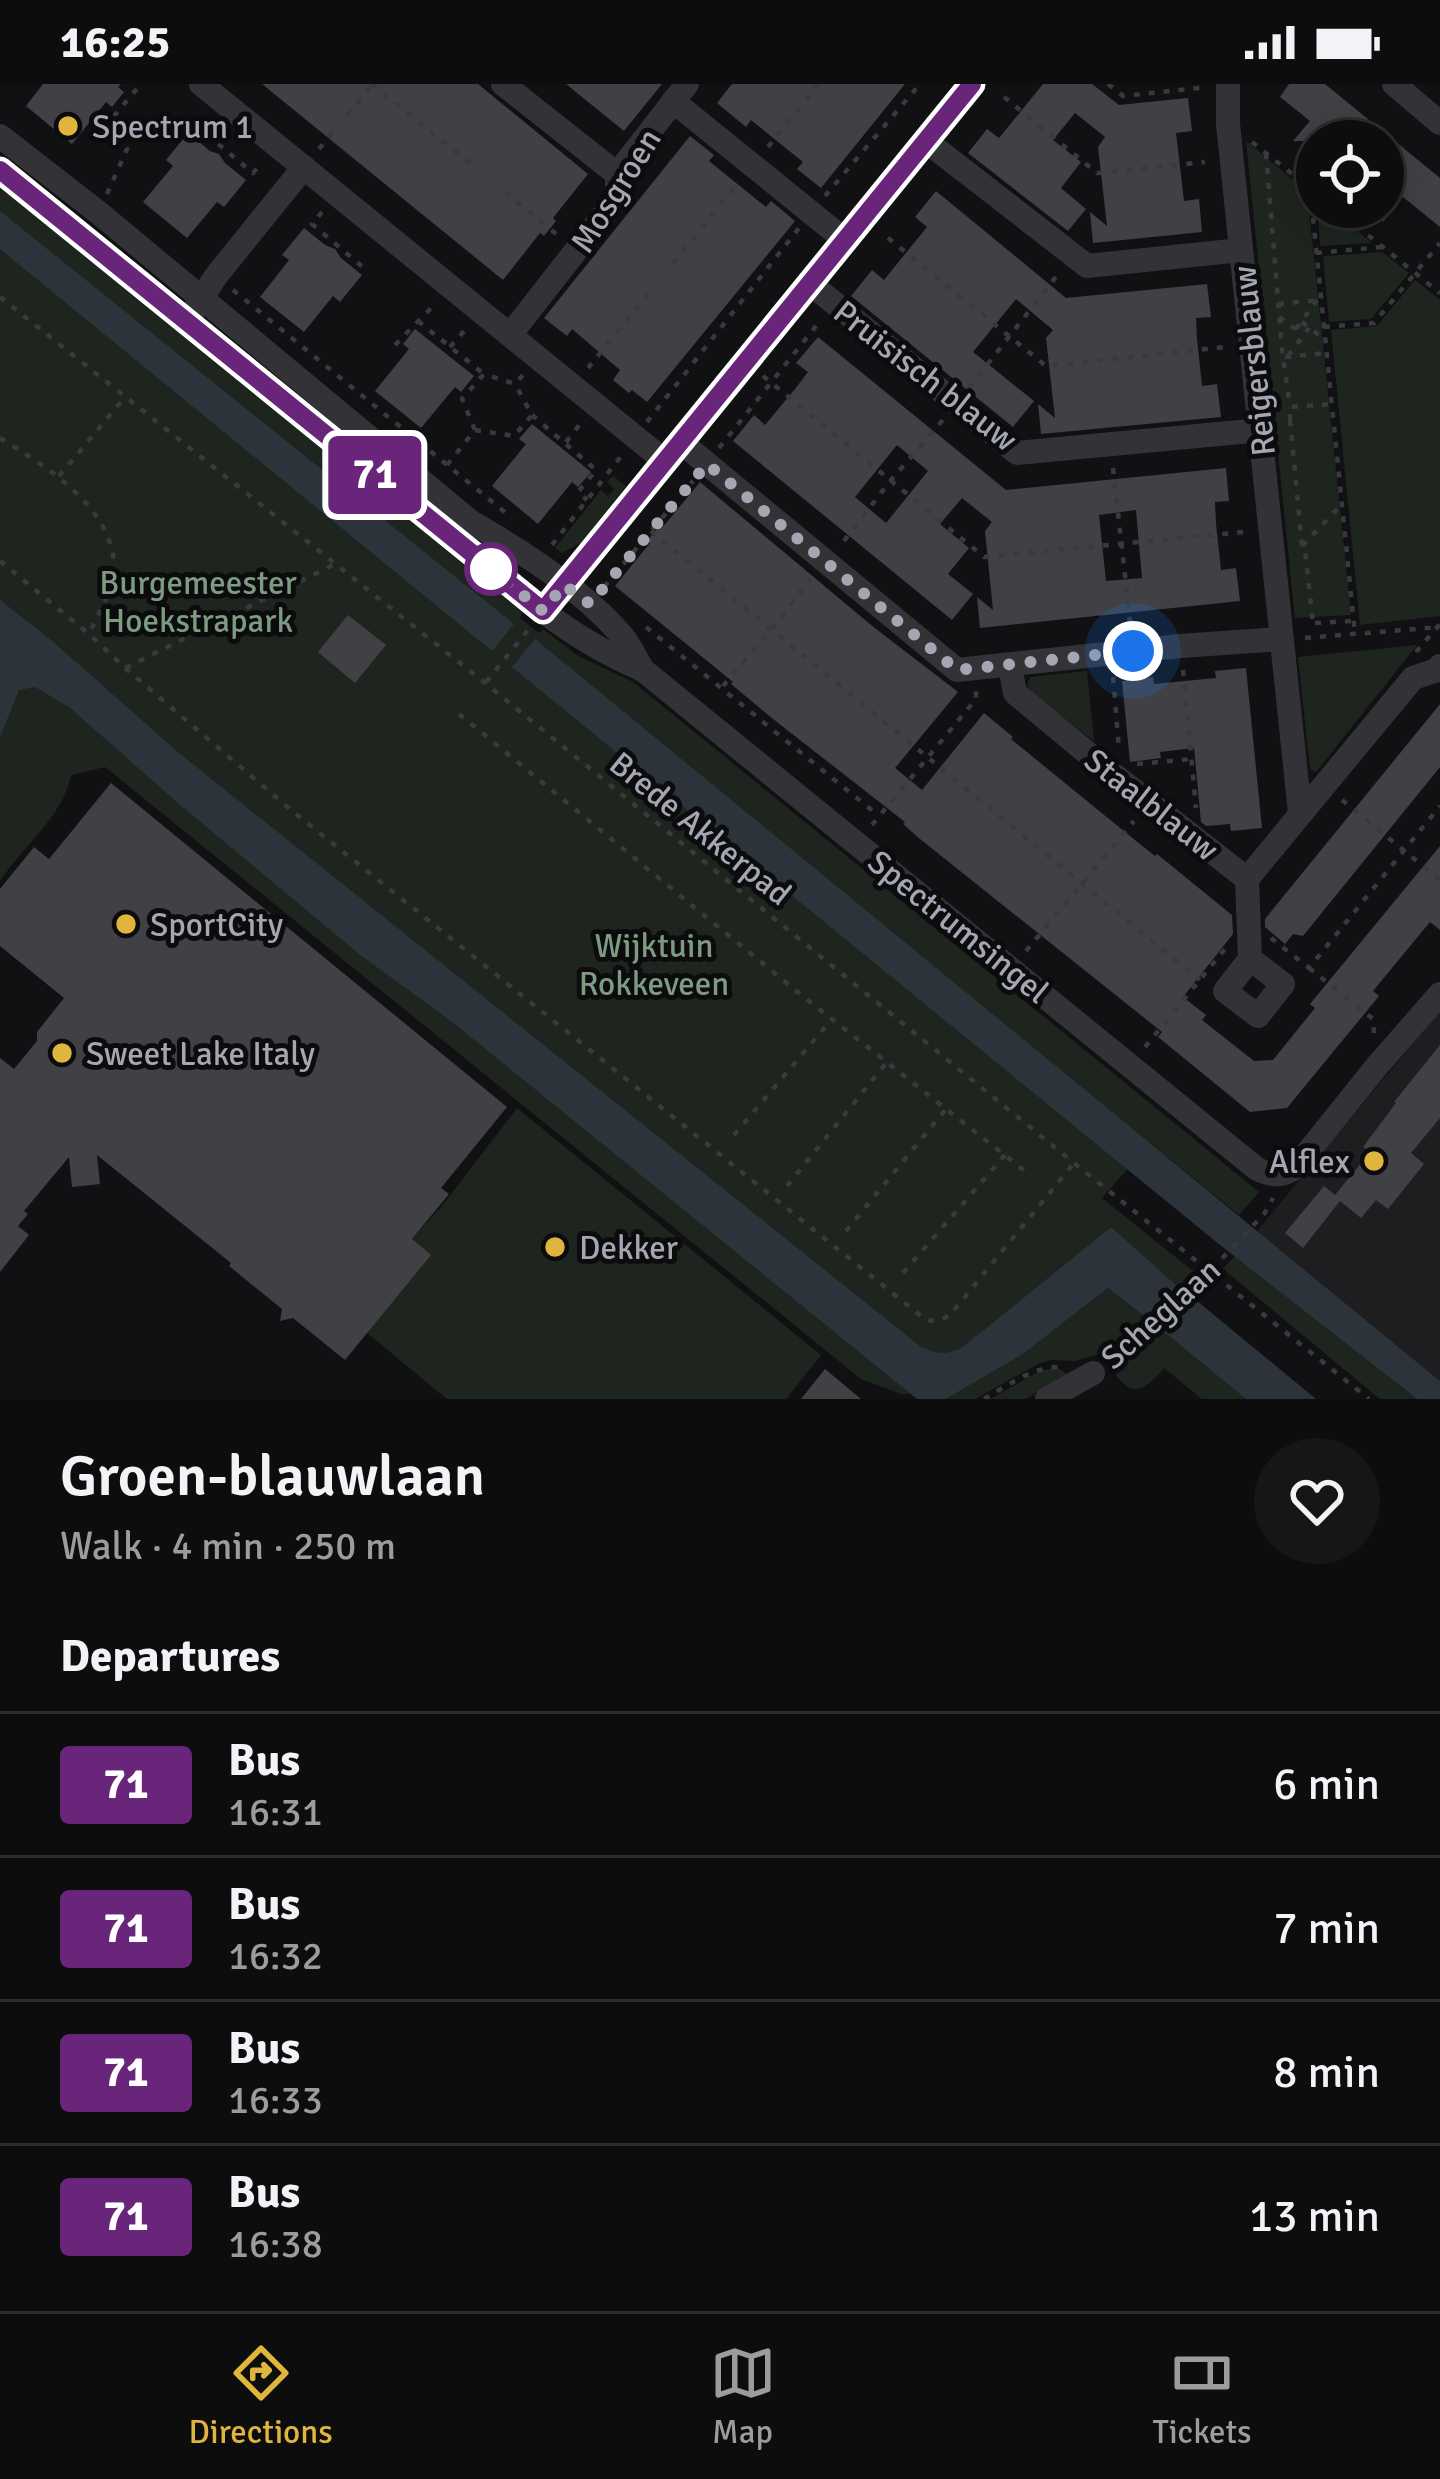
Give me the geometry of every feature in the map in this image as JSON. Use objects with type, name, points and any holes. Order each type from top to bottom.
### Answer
[{"type":"street","points":[[201,84],[636,437],[707,464],[957,670],[1281,639],[1300,813]]},
{"type":"street","points":[[502,84],[617,174]]},
{"type":"street","points":[[539,616],[972,84]]},
{"type":"street","points":[[1394,84],[1440,123]]},
{"type":"street","name":"Reigersblauw","points":[[1227,85],[1281,639]]},
{"type":"street","points":[[680,93],[846,241]]},
{"type":"street","name":"Mosgroen","points":[[510,335],[617,198],[617,174],[680,93]]},
{"type":"street","name":"Spectrumsingel","points":[[0,136],[470,522],[513,546],[590,604],[625,639],[643,670]]},
{"type":"street","points":[[926,141],[1087,266],[1241,250]]},
{"type":"street","points":[[185,321],[304,167]]},
{"type":"street","name":"Spectrumsingel","points":[[0,170],[539,616],[643,670],[1257,1169],[1278,1175],[1297,1167],[1377,1066]]},
{"type":"street","name":"Pruisisch blauw","points":[[811,284],[1017,453],[1261,430]]},
{"type":"street","name":"Staalblauw","points":[[1010,666],[1015,693],[1246,878],[1413,678],[1440,666]]},
{"type":"street","points":[[1246,878],[1250,958]]},
{"type":"street","points":[[1377,1066],[1440,994]]},
{"type":"street","name":"Scheglaan","points":[[1046,1399],[1093,1373]]},
{"type":"path","points":[[99,213],[127,148],[108,123],[138,87],[129,84]]},
{"type":"path","points":[[347,115],[372,84],[476,168]]},
{"type":"path","points":[[537,564],[811,212],[920,84]]},
{"type":"path","points":[[1108,84],[1123,96],[1227,85]]},
{"type":"path","points":[[1004,97],[1096,173],[1205,161]]},
{"type":"path","points":[[1228,124],[1296,177]]},
{"type":"path","points":[[195,125],[253,173],[276,145]]},
{"type":"path","points":[[1265,153],[1312,623]]},
{"type":"path","points":[[505,192],[578,251]]},
{"type":"path","points":[[337,194],[312,224],[365,268]]},
{"type":"path","points":[[1315,228],[1355,634]]},
{"type":"path","points":[[1359,228],[1440,293]]},
{"type":"path","points":[[888,238],[1046,366],[1225,347]]},
{"type":"path","points":[[1324,327],[1374,323],[1440,242]]},
{"type":"path","points":[[1316,253],[1382,247]]},
{"type":"path","points":[[216,276],[515,520]]},
{"type":"path","points":[[395,345],[451,287]]},
{"type":"path","points":[[573,386],[652,289]]},
{"type":"path","name":"Brede Akkerpad","points":[[0,297],[1369,1399]]},
{"type":"path","points":[[1278,304],[1319,300]]},
{"type":"path","points":[[1296,329],[1319,300]]},
{"type":"path","points":[[590,604],[834,303]]},
{"type":"path","points":[[1280,317],[1303,335]]},
{"type":"path","points":[[418,321],[484,374],[515,384],[532,415],[596,470],[578,492],[587,500]]},
{"type":"path","points":[[1302,322],[1325,340]]},
{"type":"path","points":[[1287,357],[1310,328]]},
{"type":"path","points":[[1287,357],[1327,353]]},
{"type":"path","points":[[515,384],[538,358]]},
{"type":"path","points":[[747,363],[984,557],[1243,532]]},
{"type":"path","points":[[475,430],[462,399],[484,374]]},
{"type":"path","points":[[59,476],[125,397]]},
{"type":"path","points":[[1290,407],[1332,404]]},
{"type":"path","points":[[475,430],[514,436],[532,415]]},
{"type":"path","points":[[1261,430],[1274,420],[1290,420]]},
{"type":"path","points":[[447,465],[475,430]]},
{"type":"path","points":[[0,438],[59,476],[108,531],[115,576],[89,634]]},
{"type":"path","points":[[1110,445],[1122,544],[1120,766],[1192,759]]},
{"type":"path","points":[[1302,546],[1342,504]]},
{"type":"path","points":[[651,531],[1200,980]]},
{"type":"path","points":[[722,688],[824,560]]},
{"type":"path","points":[[0,561],[291,810],[926,1319],[950,1316],[1074,1163]]},
{"type":"path","points":[[125,668],[335,564]]},
{"type":"path","points":[[485,683],[539,616]]},
{"type":"path","points":[[636,618],[879,816]]},
{"type":"path","points":[[1281,639],[1439,626]]},
{"type":"path","points":[[1180,646],[1200,842]]},
{"type":"path","points":[[857,843],[976,699],[976,670]]},
{"type":"path","points":[[459,714],[1030,1175]]},
{"type":"path","points":[[1324,785],[1440,880]]},
{"type":"path","points":[[1012,969],[1149,803]]},
{"type":"path","points":[[1310,968],[1440,806]]},
{"type":"path","points":[[1130,1066],[1248,921],[1373,1019],[1377,1066]]},
{"type":"path","points":[[734,1135],[832,1019]]},
{"type":"path","points":[[788,1186],[887,1062]]},
{"type":"path","points":[[846,1231],[946,1109]]},
{"type":"path","points":[[903,1274],[1005,1155]]},
{"type":"path","name":"Scheglaan","points":[[1093,1373],[1211,1270],[1264,1214]]},
{"type":"shaded area","points":[[0,211],[514,624],[492,651],[0,249]]},
{"type":"shaded area","points":[[0,600],[179,753],[921,1347],[940,1353],[960,1349],[1111,1227],[1178,1287],[1145,1317],[1108,1288],[1023,1354],[946,1399],[917,1399],[451,1021],[359,954],[69,707],[35,687],[19,690],[0,737]]},
{"type":"shaded area","points":[[535,639],[1440,1381],[1440,1399],[1417,1399],[1220,1245],[512,667]]},
{"type":"shaded area","points":[[1440,1011],[1440,1381],[1257,1231]]},
{"type":"shaded area","points":[[1191,1296],[1316,1399],[1246,1399],[1158,1327]]},
{"type":"green space","points":[[1246,141],[1296,182],[1296,228],[1311,228],[1351,615],[1295,618]]},
{"type":"green space","name":"Burgemeester Hoekstrapark","points":[[0,185],[523,613],[520,618],[578,656],[633,682],[1259,1192],[1239,1215],[1150,1143],[1102,1198],[1194,1272],[1178,1287],[1110,1228],[981,1332],[924,1394],[901,1394],[861,1379],[105,767],[71,775],[51,818],[0,881]]},
{"type":"green space","points":[[1319,228],[1353,228],[1372,243],[1320,246]]},
{"type":"green space","points":[[1382,252],[1409,273],[1371,319],[1329,322],[1323,256]]},
{"type":"green space","points":[[1415,280],[1440,300],[1440,616],[1360,625],[1331,330],[1377,326]]},
{"type":"green space","points":[[613,476],[626,486],[582,542],[562,553],[555,548],[601,490],[608,496],[614,489],[607,482]]},
{"type":"green space","points":[[1417,645],[1316,772],[1310,769],[1298,657]]},
{"type":"green space","points":[[1087,671],[1094,741],[1031,693],[1027,684],[1031,677]]},
{"type":"green space","name":"Dekker","points":[[517,1108],[821,1355],[786,1399],[447,1399],[367,1333],[412,1239]]},
{"type":"green space","points":[[1235,1256],[1417,1399],[1380,1399],[1223,1269]]},
{"type":"green space","points":[[1108,1288],[1145,1317],[1102,1353],[1038,1364],[975,1399],[946,1399],[1023,1354]]},
{"type":"green space","points":[[1158,1327],[1246,1399],[1202,1399],[1164,1368],[1140,1388],[1128,1387],[1116,1375],[1120,1358]]},
{"type":"green space","points":[[1060,1369],[1067,1374],[1026,1399],[990,1399],[1041,1370]]},
{"type":"building","name":"Spectrum 1","points":[[43,84],[121,84],[118,87],[124,92],[112,107],[106,102],[72,144],[26,106]]},
{"type":"building","points":[[262,84],[478,84],[588,174],[544,236],[540,233],[503,280]]},
{"type":"building","points":[[566,84],[662,84],[624,131]]},
{"type":"building","points":[[732,84],[905,84],[821,188],[797,169],[803,162],[751,120],[746,127],[717,103]]},
{"type":"building","points":[[1043,84],[1092,84],[1119,105],[1188,98],[1192,131],[1176,133],[1184,201],[1199,199],[1202,232],[1093,243],[1090,212],[1107,226],[1098,147],[1105,137],[1075,113],[1053,140],[1081,162],[1061,188],[1086,209],[1068,231],[968,153],[987,129],[999,138]]},
{"type":"building","points":[[1289,84],[1325,84],[1369,120],[1309,120],[1280,97]]},
{"type":"building","points":[[188,133],[246,180],[224,207],[217,202],[187,238],[143,202],[173,166],[166,160]]},
{"type":"building","points":[[690,136],[714,155],[709,161],[766,207],[771,201],[795,221],[647,402],[613,380],[620,370],[572,329],[567,336],[544,318]]},
{"type":"building","points":[[1404,149],[1440,178],[1440,227],[1404,198]]},
{"type":"building","points":[[936,191],[1066,298],[1207,284],[1211,317],[1196,318],[1197,339],[1202,386],[1217,384],[1221,417],[1041,434],[1038,404],[1055,418],[1046,338],[1053,330],[1016,299],[973,352],[1034,401],[1013,427],[851,296],[872,270],[884,280],[927,227],[915,217]]},
{"type":"building","points":[[304,228],[362,275],[340,302],[333,296],[304,332],[260,297],[289,260],[282,255]]},
{"type":"building","points":[[415,329],[474,376],[461,392],[455,387],[421,428],[375,391],[409,349],[403,344]]},
{"type":"building","points":[[818,337],[1006,490],[1226,468],[1229,501],[1215,502],[1216,524],[1221,570],[1236,568],[1240,601],[980,628],[977,597],[993,610],[985,531],[992,522],[962,498],[940,524],[969,548],[948,574],[973,594],[952,620],[733,441],[754,415],[765,425],[795,389],[808,372],[796,363]],"holes":[[[897,445],[928,471],[886,523],[855,497]],[[1136,510],[1142,578],[1106,581],[1099,515]]]},
{"type":"building","points":[[532,424],[591,472],[578,487],[572,482],[538,524],[492,486],[526,444],[519,439]]},
{"type":"building","points":[[700,482],[958,692],[895,768],[922,790],[984,713],[1232,915],[1233,934],[1183,997],[1206,1015],[1202,1020],[1254,1061],[1273,1060],[1315,1008],[1310,1004],[1440,846],[1440,930],[1430,922],[1373,991],[1379,996],[1287,1108],[1250,1112],[1158,1037],[1162,1032],[615,586],[659,526]]},
{"type":"building","points":[[348,615],[386,645],[355,683],[318,652]]},
{"type":"building","points":[[1246,668],[1262,828],[1231,831],[1230,824],[1206,826],[1201,822],[1194,748],[1130,762],[1122,681],[1153,677],[1154,684],[1216,678],[1215,671]]},
{"type":"building","points":[[1440,704],[1440,767],[1303,936],[1293,934],[1285,944],[1265,927],[1265,919]]},
{"type":"building","points":[[111,783],[507,1107],[441,1188],[449,1194],[412,1239],[431,1255],[345,1360],[293,1318],[280,1321],[282,1309],[97,1155],[100,1184],[72,1187],[69,1157],[24,1211],[28,1214],[18,1226],[29,1235],[0,1272],[0,1058],[14,1069],[64,998],[0,946],[0,889],[34,847],[49,859]]},
{"type":"building","points":[[1440,1045],[1440,1118],[1411,1153],[1424,1164],[1388,1209],[1376,1200],[1361,1218],[1340,1201],[1303,1248],[1285,1233],[1324,1186],[1335,1195],[1370,1152],[1363,1147],[1394,1102]]},
{"type":"building","points":[[825,1369],[861,1399],[801,1399]]},
{"type":"bus line","name":"71","points":[[0,170],[543,611],[972,84]]},
{"type":"place","name":"Spectrum 1","points":[[68,126]]},
{"type":"place","name":"SportCity","points":[[126,924]]},
{"type":"place","name":"Sweet Lake Italy","points":[[62,1053]]},
{"type":"place","name":"Alflex","points":[[1374,1161]]},
{"type":"place","name":"Dekker","points":[[555,1247]]},
{"type":"route","points":[[491,569],[543,611],[564,585],[590,604],[707,464],[957,670],[1133,651]]},
{"type":"park label","name":"Wijktuin Rokkeveen","points":[[654,964]]}]
